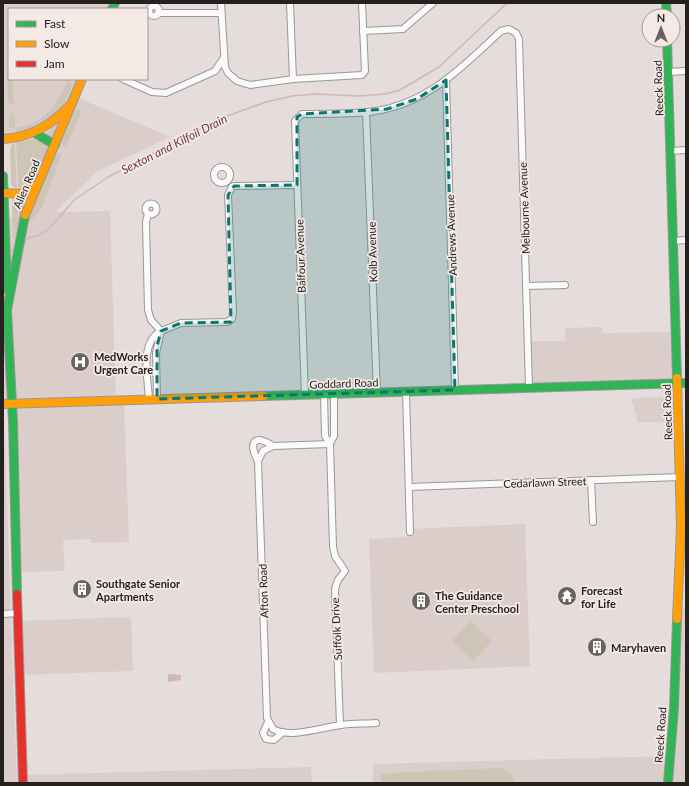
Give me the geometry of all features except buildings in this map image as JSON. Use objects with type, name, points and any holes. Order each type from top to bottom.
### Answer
[{"type":"main road","name":"Reeck Road","points":[[667,48],[681,527],[672,735],[668,783]]},
{"type":"main road","name":"Allen Road","points":[[24,783],[18,613],[7,404],[5,310],[25,215],[82,80]]},
{"type":"main road","name":"Allen Road","points":[[3,139],[17,138],[35,133],[58,119],[73,102]]},
{"type":"main road","points":[[35,133],[55,145]]},
{"type":"main road","points":[[3,176],[7,262],[5,310]]},
{"type":"main road","points":[[4,193],[20,194],[36,187]]},
{"type":"main road","name":"Goddard Road","points":[[7,404],[686,384]]},
{"type":"street","points":[[221,3],[223,59],[228,73],[237,81],[245,84],[256,85],[293,79],[359,77],[363,74],[365,72],[362,3]]},
{"type":"street","points":[[290,3],[293,79]]},
{"type":"street","points":[[363,31],[403,29],[433,3]]},
{"type":"street","points":[[158,13],[221,12]]},
{"type":"street","name":"Melbourne Avenue","points":[[446,80],[501,31],[509,29],[514,31],[519,39],[529,388]]},
{"type":"street","points":[[126,80],[152,92],[166,93],[215,71],[223,59]]},
{"type":"street","points":[[668,72],[686,71]]},
{"type":"street","points":[[366,112],[387,109],[408,102],[428,93],[446,80]]},
{"type":"street","name":"Andrews Avenue","points":[[446,80],[455,390]]},
{"type":"street","name":"Balfour Avenue","points":[[305,395],[295,124],[297,117],[302,114],[366,112]]},
{"type":"street","name":"Kolb Avenue","points":[[366,112],[377,393]]},
{"type":"street","points":[[670,151],[686,150]]},
{"type":"street","points":[[227,181],[232,187]]},
{"type":"street","points":[[232,187],[297,185]]},
{"type":"street","points":[[161,331],[181,323],[224,323],[232,319],[228,195],[232,187]]},
{"type":"street","points":[[148,214],[146,222],[148,310],[151,320],[161,331]]},
{"type":"street","points":[[673,241],[686,240]]},
{"type":"street","points":[[526,286],[565,285]]},
{"type":"street","points":[[153,399],[156,353],[161,331]]},
{"type":"street","points":[[406,392],[410,487],[410,532]]},
{"type":"street","name":"Suffolk Drive","points":[[324,394],[325,436],[330,444]]},
{"type":"street","name":"Suffolk Drive","points":[[334,394],[334,436],[330,444],[333,547],[335,556],[345,571],[338,580],[334,589],[340,725]]},
{"type":"street","name":"Afton Road","points":[[273,446],[266,442],[256,441],[252,448],[258,461],[268,722],[263,733],[266,739],[274,740],[282,732]]},
{"type":"street","points":[[273,446],[330,444]]},
{"type":"street","name":"Afton Road","points":[[258,461],[263,451],[273,446]]},
{"type":"street","name":"Cedarlawn Street","points":[[410,487],[680,476]]},
{"type":"street","points":[[591,480],[593,522]]},
{"type":"street","points":[[3,614],[18,613]]},
{"type":"street","points":[[268,722],[273,729],[282,732],[315,731],[340,725],[376,723]]},
{"type":"highlighted area","points":[[446,80],[455,390],[157,399],[157,346],[161,331],[181,323],[231,322],[228,195],[234,186],[297,185],[297,117],[302,114],[387,109],[417,99]]},
{"type":"shaded area","points":[[3,3],[115,3],[112,8],[8,8],[8,80],[82,80],[76,97],[170,137],[98,171],[55,212],[110,211],[116,400],[124,400],[129,542],[91,543],[90,539],[63,540],[65,571],[16,572],[11,404],[3,404],[3,176],[5,219],[25,215],[73,103],[58,119],[3,139]]},
{"type":"shaded area","points":[[8,72],[8,80],[13,80],[14,105],[8,102],[7,73]]},
{"type":"shaded area","points":[[68,80],[73,85],[58,112],[46,123],[17,134],[16,128],[35,122],[49,112],[59,98]]},
{"type":"shaded area","points":[[78,109],[82,111],[66,146],[63,146],[60,142],[74,111]]},
{"type":"shaded area","points":[[14,112],[15,127],[9,128],[9,116]]},
{"type":"shaded area","points":[[61,121],[53,139],[45,135],[45,134]]},
{"type":"shaded area","points":[[35,138],[50,147],[34,184],[18,190],[16,143]]},
{"type":"shaded area","points":[[15,142],[17,190],[11,185],[10,151],[11,146]]},
{"type":"shaded area","points":[[59,153],[62,154],[41,210],[29,222],[26,221],[54,155]]},
{"type":"shaded area","points":[[29,195],[20,219],[19,219],[18,198]]},
{"type":"shaded area","points":[[14,197],[17,198],[18,219],[20,220],[14,239],[12,200]]},
{"type":"shaded area","points":[[602,327],[602,333],[675,332],[677,384],[529,388],[528,341],[565,341],[565,328]]},
{"type":"shaded area","points":[[667,397],[668,422],[638,422],[631,398]]},
{"type":"shaded area","points":[[3,420],[4,421],[17,783],[3,783]]},
{"type":"shaded area","points":[[525,524],[530,666],[374,673],[369,539],[407,537],[407,529]]},
{"type":"shaded area","points":[[677,607],[686,608],[686,783],[373,783],[373,764],[670,756]]},
{"type":"shaded area","points":[[131,617],[133,671],[20,675],[18,621]]},
{"type":"shaded area","points":[[471,621],[492,641],[473,661],[452,641]]},
{"type":"shaded area","points":[[168,674],[181,675],[181,680],[168,682]]},
{"type":"shaded area","points":[[311,767],[312,783],[24,783],[23,775]]},
{"type":"shaded area","points":[[497,768],[504,769],[509,772],[515,783],[381,783],[381,774]]},
{"type":"waterway","name":"Sexton and Kilfoil Drain","points":[[23,245],[28,238],[37,236],[49,229],[74,200],[108,177],[219,119],[266,102],[292,96],[314,94],[359,96],[385,94],[400,90],[439,67],[507,3]]},
{"type":"waterway","name":"Sexton and Kilfoil Drain","points":[[8,252],[16,248]]},
{"type":"traffic: fast","points":[[112,8],[115,3]]},
{"type":"traffic: fast","points":[[666,3],[666,8]]},
{"type":"traffic: fast","points":[[667,48],[677,378]]},
{"type":"traffic: fast","points":[[35,133],[55,145]]},
{"type":"traffic: fast","points":[[3,176],[7,289]]},
{"type":"traffic: fast","points":[[17,594],[13,421],[7,310],[25,215]]},
{"type":"traffic: fast","points":[[264,396],[686,383]]},
{"type":"traffic: fast","points":[[668,783],[674,708],[677,619]]},
{"type":"traffic: slow","points":[[25,215],[82,80]]},
{"type":"traffic: slow","points":[[3,139],[23,136],[40,129],[55,119],[70,105]]},
{"type":"traffic: slow","points":[[4,193],[20,194],[36,187]]},
{"type":"traffic: slow","points":[[677,378],[681,527],[677,619]]},
{"type":"traffic: slow","points":[[3,404],[264,396]]},
{"type":"traffic: jam","points":[[17,594],[23,783]]},
{"type":"place","name":"MedWorks Urgent Care","points":[[80,362]]},
{"type":"place","name":"Southgate Senior Apartments","points":[[82,589]]},
{"type":"place","name":"Forecast for Life","points":[[567,596]]},
{"type":"place","name":"The Guidance Center Preschool","points":[[421,601]]},
{"type":"place","name":"Maryhaven","points":[[597,647]]}]
